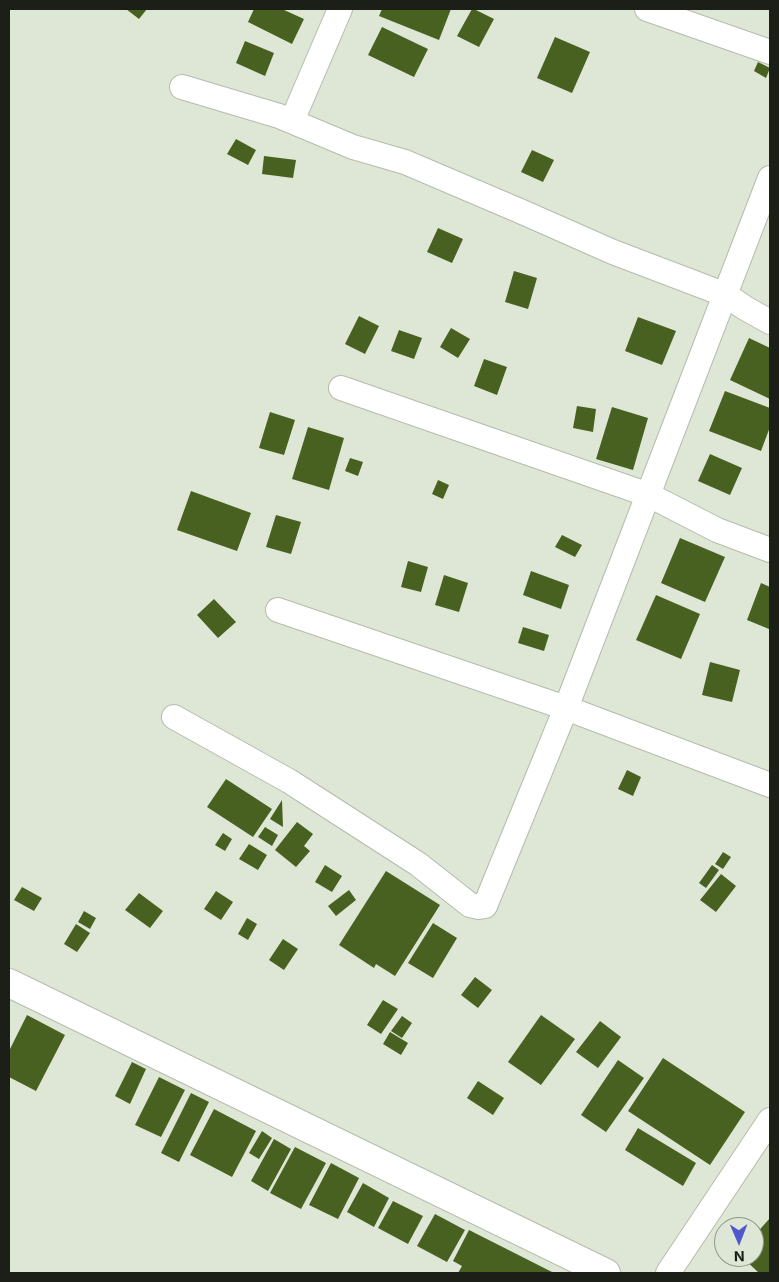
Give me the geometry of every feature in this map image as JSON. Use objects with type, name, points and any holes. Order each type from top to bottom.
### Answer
[{"type":"main road","points":[[9,983],[606,1273]]},
{"type":"street","points":[[292,121],[340,9]]},
{"type":"street","points":[[648,9],[770,52]]},
{"type":"street","points":[[182,87],[279,116],[353,147],[404,162],[613,252],[726,295],[770,322]]},
{"type":"street","points":[[174,717],[289,781],[418,864],[470,905],[485,906],[566,708],[770,178]]},
{"type":"street","points":[[341,388],[649,495],[717,530],[770,550]]},
{"type":"street","points":[[278,610],[566,708],[770,785]]},
{"type":"street","points":[[668,1273],[770,1120]]},
{"type":"building","points":[[126,9],[147,9],[139,19]]},
{"type":"building","points":[[254,9],[282,9],[304,19],[292,44],[248,22]]},
{"type":"building","points":[[382,9],[451,9],[439,40],[379,16]]},
{"type":"building","points":[[472,9],[494,19],[479,47],[457,36]]},
{"type":"building","points":[[382,27],[428,49],[414,77],[368,55]]},
{"type":"building","points":[[555,37],[590,52],[572,93],[537,78]]},
{"type":"building","points":[[245,41],[274,53],[265,76],[236,63]]},
{"type":"building","points":[[758,62],[770,68],[766,78],[754,71]]},
{"type":"building","points":[[236,139],[256,150],[248,165],[227,154]]},
{"type":"building","points":[[532,150],[554,160],[543,182],[521,172]]},
{"type":"building","points":[[264,156],[296,160],[293,178],[262,174]]},
{"type":"building","points":[[438,228],[463,239],[452,263],[427,252]]},
{"type":"building","points":[[514,271],[537,278],[528,309],[505,302]]},
{"type":"building","points":[[359,316],[379,326],[365,354],[345,344]]},
{"type":"building","points":[[638,317],[676,331],[662,365],[625,351]]},
{"type":"building","points":[[451,328],[470,339],[458,358],[440,347]]},
{"type":"building","points":[[399,330],[422,338],[414,359],[391,351]]},
{"type":"building","points":[[749,338],[770,348],[770,399],[730,380]]},
{"type":"building","points":[[484,359],[507,367],[497,395],[474,386]]},
{"type":"building","points":[[725,391],[770,408],[770,427],[761,451],[709,431]]},
{"type":"building","points":[[577,406],[596,409],[593,432],[573,428]]},
{"type":"building","points":[[612,407],[648,418],[633,470],[596,459]]},
{"type":"building","points":[[270,412],[295,420],[284,455],[259,448]]},
{"type":"building","points":[[308,427],[344,438],[329,490],[292,479]]},
{"type":"building","points":[[710,454],[742,468],[730,495],[698,481]]},
{"type":"building","points":[[350,458],[363,462],[358,476],[345,471]]},
{"type":"building","points":[[438,480],[449,485],[443,499],[432,494]]},
{"type":"building","points":[[191,491],[251,513],[237,551],[177,530]]},
{"type":"building","points":[[276,515],[301,522],[291,554],[266,547]]},
{"type":"building","points":[[562,535],[582,545],[575,557],[555,547]]},
{"type":"building","points":[[680,538],[725,557],[705,602],[661,583]]},
{"type":"building","points":[[408,561],[428,567],[421,592],[401,587]]},
{"type":"building","points":[[531,571],[569,585],[561,609],[523,595]]},
{"type":"building","points":[[444,575],[468,583],[459,612],[435,605]]},
{"type":"building","points":[[761,583],[770,587],[769,629],[747,620]]},
{"type":"building","points":[[656,595],[700,614],[681,659],[636,640]]},
{"type":"building","points":[[214,599],[236,622],[218,638],[197,615]]},
{"type":"building","points":[[523,627],[549,635],[544,651],[518,643]]},
{"type":"building","points":[[710,662],[740,670],[732,702],[702,695]]},
{"type":"building","points":[[627,770],[641,777],[633,796],[618,789]]},
{"type":"building","points":[[226,779],[272,809],[253,837],[207,807]]},
{"type":"building","points":[[282,800],[283,827],[270,819]]},
{"type":"building","points":[[297,822],[313,834],[304,846],[310,851],[296,867],[275,850]]},
{"type":"building","points":[[265,827],[278,835],[272,846],[258,837]]},
{"type":"building","points":[[223,833],[232,839],[225,851],[215,845]]},
{"type":"building","points":[[249,844],[267,855],[258,870],[239,859]]},
{"type":"building","points":[[723,852],[731,857],[723,869],[715,864]]},
{"type":"building","points":[[325,865],[342,876],[332,892],[315,882]]},
{"type":"building","points":[[712,865],[719,870],[706,888],[699,883]]},
{"type":"building","points":[[386,871],[440,905],[395,976],[376,964],[374,968],[339,945]]},
{"type":"building","points":[[721,874],[736,886],[716,912],[700,900]]},
{"type":"building","points":[[22,887],[42,898],[34,911],[14,900]]},
{"type":"building","points":[[349,890],[356,900],[336,916],[328,906]]},
{"type":"building","points":[[216,891],[233,902],[221,920],[204,909]]},
{"type":"building","points":[[139,893],[163,911],[150,928],[125,910]]},
{"type":"building","points":[[84,911],[96,918],[90,929],[78,922]]},
{"type":"building","points":[[247,918],[257,924],[248,940],[238,934]]},
{"type":"building","points":[[433,923],[457,938],[433,978],[408,963]]},
{"type":"building","points":[[76,924],[90,933],[77,952],[64,944]]},
{"type":"building","points":[[283,939],[298,949],[284,970],[269,960]]},
{"type":"building","points":[[475,977],[492,990],[478,1008],[461,995]]},
{"type":"building","points":[[383,1000],[398,1009],[381,1034],[367,1025]]},
{"type":"building","points":[[27,1015],[65,1035],[36,1091],[9,1077],[9,1051]]},
{"type":"building","points":[[541,1015],[575,1039],[541,1085],[508,1062]]},
{"type":"building","points":[[402,1016],[412,1023],[402,1038],[391,1031]]},
{"type":"building","points":[[600,1021],[621,1037],[598,1068],[576,1052]]},
{"type":"building","points":[[390,1032],[408,1043],[401,1055],[383,1044]]},
{"type":"building","points":[[663,1058],[745,1112],[710,1165],[628,1111]]},
{"type":"building","points":[[618,1060],[644,1078],[606,1132],[581,1115]]},
{"type":"building","points":[[132,1062],[146,1069],[130,1104],[115,1096]]},
{"type":"building","points":[[159,1077],[185,1090],[161,1137],[135,1125]]},
{"type":"building","points":[[478,1081],[504,1098],[493,1115],[467,1098]]},
{"type":"building","points":[[191,1093],[209,1102],[179,1162],[161,1153]]},
{"type":"building","points":[[214,1109],[256,1131],[232,1177],[190,1155]]},
{"type":"building","points":[[638,1128],[696,1163],[683,1186],[625,1150]]},
{"type":"building","points":[[262,1131],[272,1138],[259,1159],[249,1153]]},
{"type":"building","points":[[274,1139],[291,1149],[268,1191],[251,1181]]},
{"type":"building","points":[[295,1147],[326,1163],[301,1209],[270,1193]]},
{"type":"building","points":[[331,1163],[359,1178],[338,1219],[309,1205]]},
{"type":"building","points":[[363,1183],[389,1198],[374,1227],[347,1212]]},
{"type":"building","points":[[393,1201],[423,1216],[408,1244],[378,1228]]},
{"type":"building","points":[[435,1214],[465,1230],[447,1262],[417,1246]]},
{"type":"building","points":[[770,1218],[770,1272],[759,1273],[753,1267],[764,1267],[764,1225]]},
{"type":"building","points":[[469,1230],[554,1273],[458,1273],[462,1266],[453,1261]]}]
